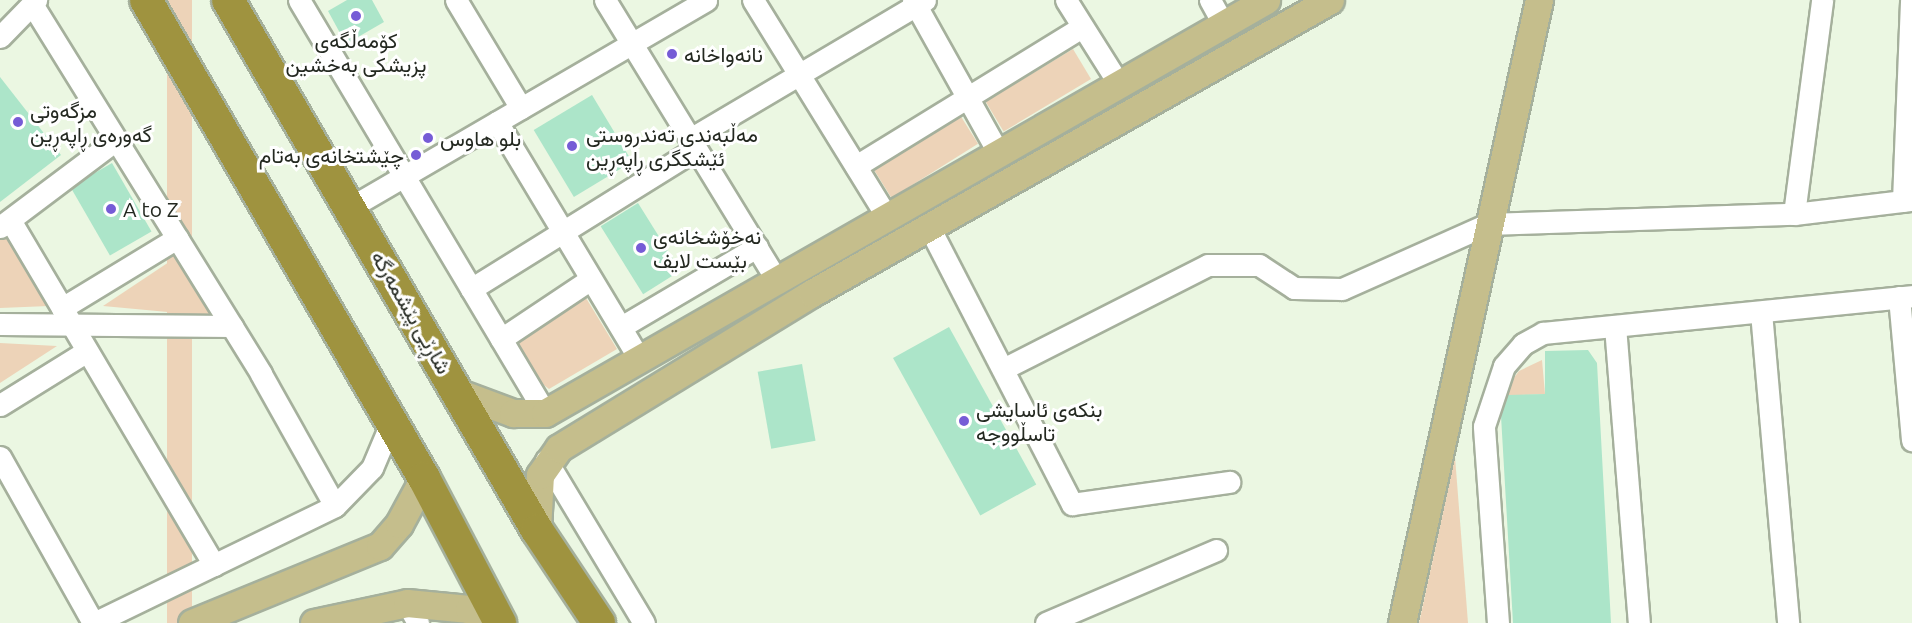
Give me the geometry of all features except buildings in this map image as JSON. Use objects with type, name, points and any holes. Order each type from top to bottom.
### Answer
[{"type":"highway","name":"شاڕێی پێشمەرگە","points":[[228,0],[351,207],[537,530],[599,623]]},
{"type":"highway","points":[[146,1],[424,478],[500,623]]},
{"type":"main road","points":[[459,393],[513,413],[545,412],[997,150],[1266,0]]},
{"type":"main road","points":[[537,530],[546,460],[812,293],[1330,0]]},
{"type":"main road","points":[[1402,623],[1539,0]]},
{"type":"main road","points":[[192,623],[380,546],[399,524],[424,478]]},
{"type":"main road","points":[[315,623],[469,609],[491,623]]},
{"type":"street","points":[[298,0],[545,412]]},
{"type":"street","points":[[456,0],[521,108]]},
{"type":"street","points":[[605,0],[776,279]]},
{"type":"street","points":[[351,207],[706,0]]},
{"type":"street","points":[[753,0],[886,215]]},
{"type":"street","points":[[1066,0],[1119,84]]},
{"type":"street","points":[[1210,0],[1224,25]]},
{"type":"street","points":[[1794,214],[1822,0]]},
{"type":"street","points":[[1003,369],[1208,265],[1259,265],[1294,288],[1342,289],[1488,224],[1794,214],[1908,201],[1911,0]]},
{"type":"street","points":[[1,32],[34,2],[232,326],[335,506]]},
{"type":"street","points":[[471,289],[563,232],[800,74],[918,2],[966,98],[997,150]]},
{"type":"street","points":[[856,165],[1082,27]]},
{"type":"street","points":[[497,122],[639,358]]},
{"type":"street","points":[[117,140],[5,223],[67,316],[214,565]]},
{"type":"street","points":[[929,227],[1072,504],[1229,482]]},
{"type":"street","points":[[67,316],[177,238]]},
{"type":"street","points":[[621,327],[757,247]]},
{"type":"street","points":[[501,339],[591,279]]},
{"type":"street","points":[[1498,623],[1484,426],[1490,398],[1510,358],[1533,338],[1615,326],[1905,296],[1912,440]]},
{"type":"street","points":[[1761,312],[1788,623]]},
{"type":"street","points":[[0,324],[67,316],[232,326]]},
{"type":"street","points":[[1615,326],[1639,623]]},
{"type":"street","points":[[0,405],[87,351]]},
{"type":"street","points":[[0,458],[93,623],[335,506],[372,468],[391,423]]},
{"type":"street","points":[[546,460],[644,623]]},
{"type":"street","points":[[1046,623],[1216,550]]},
{"type":"shaded area","points":[[167,0],[192,0],[192,623],[167,623]]},
{"type":"shaded area","points":[[1073,49],[1091,79],[1004,132],[986,102]]},
{"type":"shaded area","points":[[960,115],[978,144],[892,198],[873,169]]},
{"type":"shaded area","points":[[5,234],[49,306],[0,308],[0,238]]},
{"type":"shaded area","points":[[181,254],[211,316],[103,306]]},
{"type":"shaded area","points":[[583,293],[617,349],[549,389],[535,378],[514,345],[512,332]]},
{"type":"shaded area","points":[[0,343],[57,346],[0,383]]},
{"type":"shaded area","points":[[1542,360],[1545,394],[1500,396],[1519,371]]},
{"type":"shaded area","points":[[1455,457],[1468,623],[1419,623]]},
{"type":"place","name":"کۆمەڵگەی پزیشکی بەخشین","points":[[356,16]]},
{"type":"place","name":"نانەواخانە","points":[[672,54]]},
{"type":"place","name":"مزگەوتی گەورەی ڕاپەڕین","points":[[18,122]]},
{"type":"place","name":"بلو هاوس","points":[[428,138]]},
{"type":"place","name":"مەڵبەندی تەندروستی ئێشکگری ڕاپەڕین","points":[[572,146]]},
{"type":"place","name":"چێشتخانەی بەتام","points":[[416,155]]},
{"type":"place","name":"A to Z","points":[[111,209]]},
{"type":"place","name":"نەخۆشخانەی بێست لایف","points":[[641,248]]},
{"type":"place","name":"بنکەی ئاسایشی تاسڵووجە","points":[[964,421]]}]
